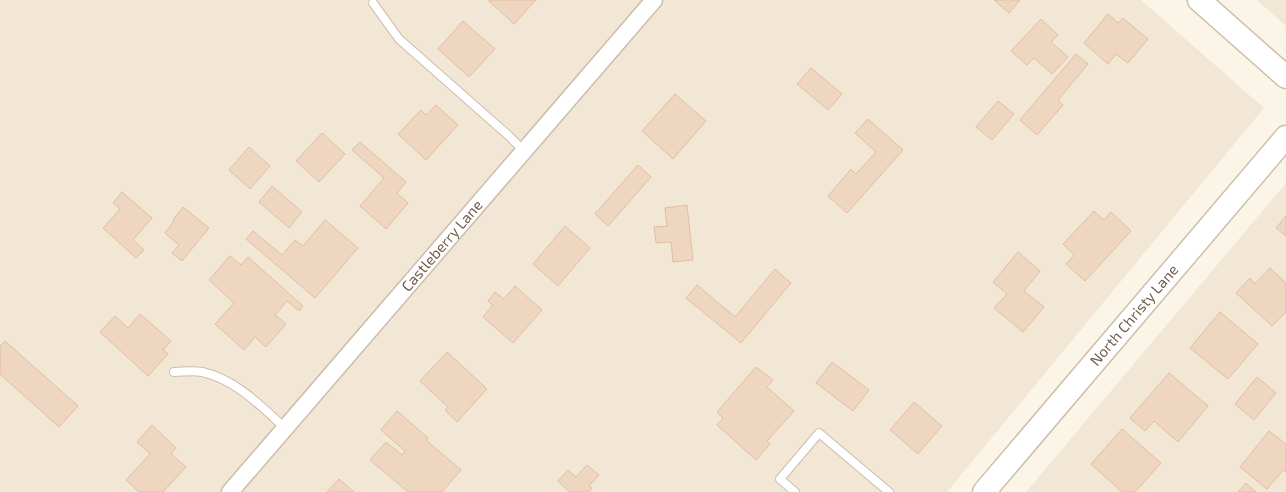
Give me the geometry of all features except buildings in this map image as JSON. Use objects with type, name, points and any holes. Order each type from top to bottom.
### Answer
[{"type":"street","name":"Castleberry Lane","points":[[230,492],[654,0]]},
{"type":"street","points":[[1199,0],[1286,77]]},
{"type":"street","name":"North Christy Lane","points":[[984,492],[1286,137]]},
{"type":"lane","points":[[373,3],[399,39],[524,151]]},
{"type":"lane","points":[[174,372],[200,371],[218,376],[238,388],[285,428]]},
{"type":"lane","points":[[795,492],[780,479],[819,433],[889,492]]},
{"type":"shaded area","points":[[0,0],[1141,0],[1264,108],[947,492],[0,492]]},
{"type":"shaded area","points":[[1257,0],[1286,0],[1286,26]]},
{"type":"shaded area","points":[[1286,183],[1286,492],[1026,492]]}]
